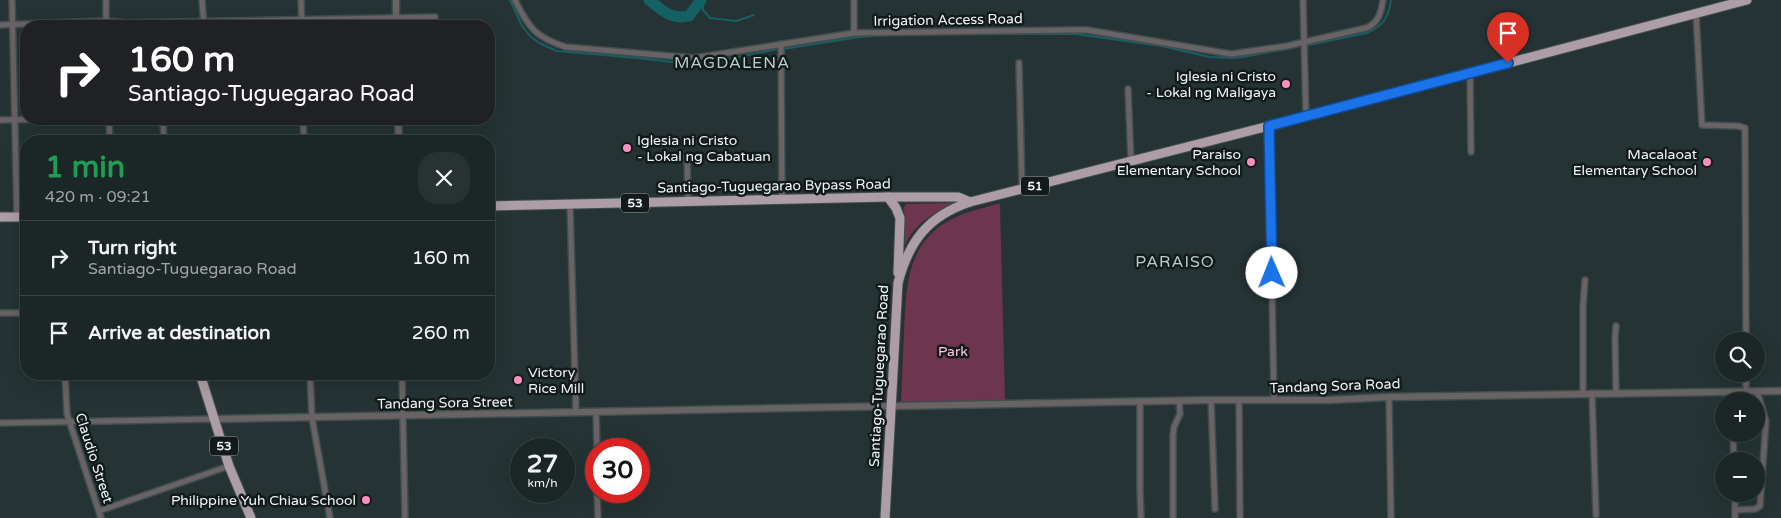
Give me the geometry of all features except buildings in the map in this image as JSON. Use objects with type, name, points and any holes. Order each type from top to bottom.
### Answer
[{"type":"highway","name":"Santiago-Tuguegarao Road","points":[[885,518],[898,283],[907,256],[916,239],[921,232],[941,215],[970,202],[1269,126],[1746,0]]},
{"type":"highway","name":"Santiago-Tuguegarao Bypass Road","points":[[495,206],[888,197],[958,197],[970,202]]},
{"type":"highway","points":[[888,197],[900,218],[897,260],[898,283]]},
{"type":"highway","points":[[0,217],[20,217]]},
{"type":"highway","name":"53","points":[[202,380],[229,466],[251,518]]},
{"type":"street","points":[[12,0],[14,120],[20,193]]},
{"type":"street","points":[[106,0],[106,20]]},
{"type":"street","points":[[202,0],[204,20]]},
{"type":"street","points":[[301,0],[302,20],[435,17]]},
{"type":"street","points":[[396,0],[396,18]]},
{"type":"street","name":"Irrigation Access Road","points":[[515,0],[527,23],[536,34],[548,41],[566,46],[694,58],[854,33],[1087,30],[1231,54],[1265,50],[1372,26],[1378,20],[1383,0]]},
{"type":"street","points":[[854,0],[854,33]]},
{"type":"street","points":[[1303,0],[1306,115]]},
{"type":"street","points":[[1696,13],[1702,125],[1738,126],[1745,128],[1746,332]]},
{"type":"street","points":[[0,25],[20,25]]},
{"type":"street","points":[[781,44],[782,200]]},
{"type":"street","points":[[1018,64],[1022,189]]},
{"type":"street","points":[[1470,72],[1471,152]]},
{"type":"street","points":[[1128,89],[1131,161]]},
{"type":"street","points":[[0,120],[20,120]]},
{"type":"street","points":[[1269,126],[1274,400]]},
{"type":"street","points":[[687,158],[688,202]]},
{"type":"street","points":[[570,204],[576,413]]},
{"type":"street","points":[[1583,393],[1583,306],[1585,280]]},
{"type":"street","points":[[0,313],[20,313]]},
{"type":"street","points":[[1616,326],[1616,393]]},
{"type":"street","name":"Claudio Street","points":[[66,380],[66,406],[69,421],[102,518]]},
{"type":"street","points":[[310,380],[312,418],[330,518]]},
{"type":"street","points":[[402,380],[405,518]]},
{"type":"street","points":[[1746,382],[1746,391]]},
{"type":"street","points":[[1735,510],[1756,509],[1760,506],[1766,421],[1757,391]]},
{"type":"street","name":"Tandang Sora Road","points":[[1732,392],[1781,391]]},
{"type":"street","name":"Tandang Sora Road","points":[[891,406],[1211,400],[1329,400],[1389,396],[1715,392]]},
{"type":"street","points":[[1592,393],[1596,515]]},
{"type":"street","points":[[1389,396],[1391,518]]},
{"type":"street","points":[[1211,400],[1215,509]]},
{"type":"street","points":[[1174,518],[1173,436],[1174,427],[1179,418],[1179,401]]},
{"type":"street","points":[[1239,401],[1240,518]]},
{"type":"street","points":[[1140,402],[1142,518]]},
{"type":"street","name":"Tandang Sora Street","points":[[0,423],[891,406]]},
{"type":"street","points":[[596,412],[597,438]]},
{"type":"street","points":[[99,511],[229,466]]},
{"type":"street","points":[[1735,502],[1735,518]]},
{"type":"street","points":[[597,503],[598,518]]},
{"type":"green space","points":[[957,203],[926,219],[909,237],[905,245],[905,215],[903,209],[906,204]]},
{"type":"green space","name":"Park","points":[[1000,203],[1005,401],[901,402],[906,299],[911,268],[917,253],[925,240],[952,219]]},
{"type":"waterway","points":[[510,0],[522,26],[530,36],[539,43],[557,51],[698,65],[778,49]]},
{"type":"waterway","points":[[649,0],[667,13],[677,17],[689,16],[701,0]]},
{"type":"waterway","points":[[702,0],[703,10],[710,18],[736,21],[754,15]]},
{"type":"waterway","points":[[1309,45],[1367,33],[1373,30],[1387,16],[1391,0]]},
{"type":"waterway","points":[[928,34],[1076,34],[1161,46],[1210,57],[1231,58],[1297,47]]},
{"type":"waterway","points":[[783,49],[860,37],[888,35]]},
{"type":"place","name":"Iglesia ni Cristo - Lokal ng Maligaya","points":[[1286,84]]},
{"type":"place","name":"Iglesia ni Cristo - Lokal ng Cabatuan","points":[[627,148]]},
{"type":"place","name":"Paraiso Elementary School","points":[[1251,162]]},
{"type":"place","name":"Macalaoat Elementary School","points":[[1707,162]]},
{"type":"place","name":"Victory Rice Mill","points":[[518,380]]},
{"type":"place","name":"Philippine Yuh Chiau School","points":[[366,500]]},
{"type":"district","name":"MAGDALENA","points":[[732,63]]},
{"type":"district","name":"PARAISO","points":[[1175,262]]},
{"type":"route","points":[[1272,273],[1269,126],[1508,63]]}]
